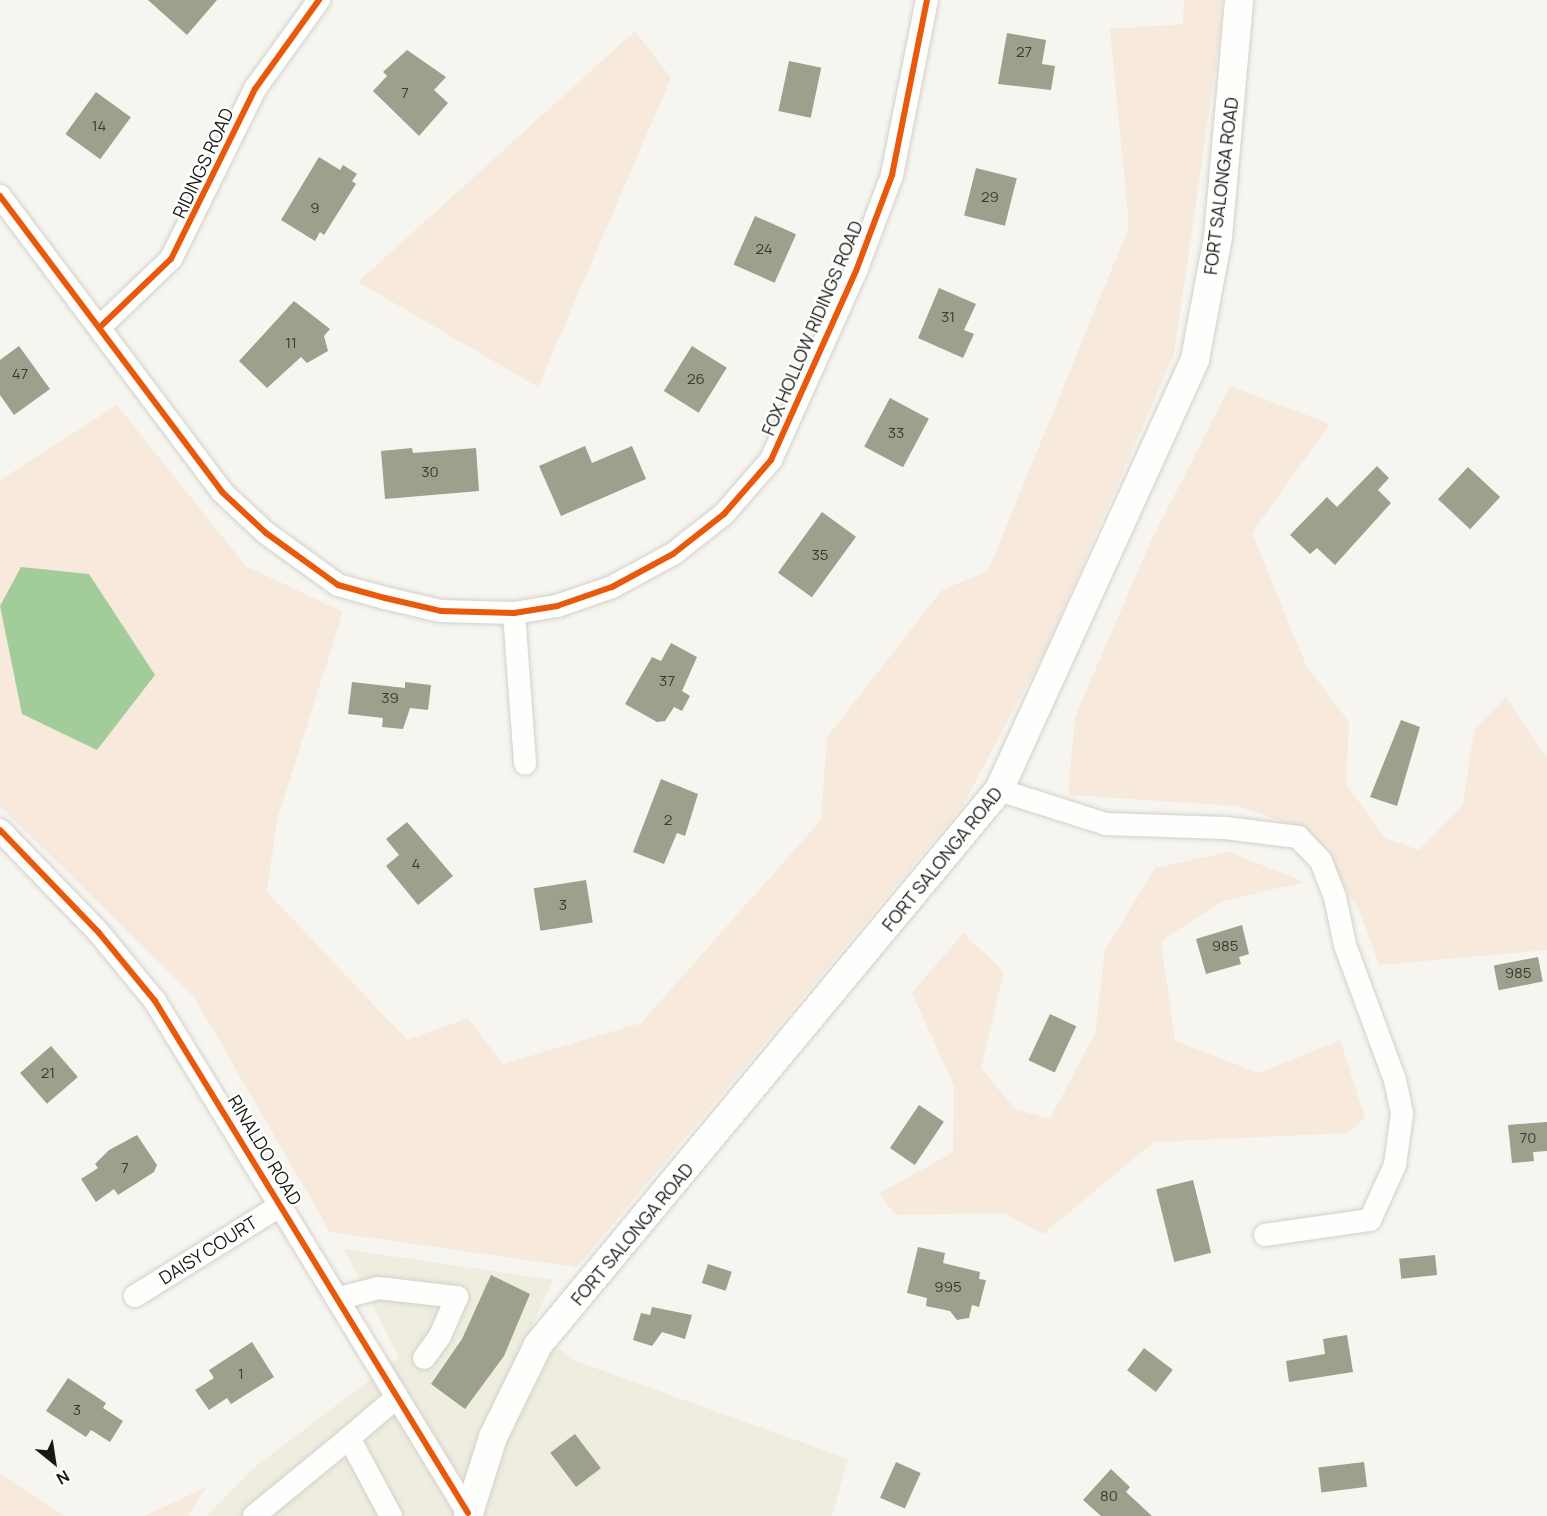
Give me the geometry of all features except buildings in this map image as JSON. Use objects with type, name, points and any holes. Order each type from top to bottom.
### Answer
[{"type":"main road","name":"FORT SALONGA ROAD","points":[[468,1514],[493,1437],[538,1345],[999,790],[1195,359],[1218,237],[1239,0]]},
{"type":"street","name":"RIDINGS ROAD","points":[[100,327],[171,259],[255,89],[319,0]]},
{"type":"street","name":"FOX HOLLOW RIDINGS ROAD","points":[[0,196],[222,492],[266,532],[338,585],[441,611],[514,613],[557,606],[612,587],[673,554],[724,514],[771,460],[856,271],[892,175],[927,0]]},
{"type":"street","points":[[514,613],[525,764]]},
{"type":"street","points":[[999,790],[1106,824],[1225,828],[1298,837],[1321,861],[1335,897],[1345,945],[1395,1080],[1402,1114],[1395,1165],[1370,1220],[1265,1235]]},
{"type":"street","name":"RINALDO ROAD","points":[[0,830],[65,896],[155,1001],[468,1514]]},
{"type":"street","name":"DAISY COURT","points":[[135,1296],[281,1205]]},
{"type":"street","points":[[337,1299],[378,1288],[457,1297],[440,1336],[424,1358]]},
{"type":"street","points":[[254,1516],[397,1397]]},
{"type":"street","points":[[349,1438],[391,1516]]},
{"type":"shaded area","points":[[1184,0],[1222,0],[1221,29],[1174,354],[1049,643],[962,807],[577,1267],[330,1232],[194,997],[0,806],[0,480],[117,405],[246,566],[343,612],[277,820],[267,892],[407,1040],[468,1018],[503,1064],[641,1023],[821,820],[827,737],[942,590],[988,571],[1129,227],[1110,29],[1183,24]]},
{"type":"shaded area","points":[[635,31],[671,78],[538,387],[358,282]]},
{"type":"shaded area","points":[[1230,386],[1330,424],[1252,533],[1306,665],[1349,722],[1346,784],[1385,838],[1419,850],[1463,805],[1474,730],[1506,697],[1547,758],[1547,950],[1379,965],[1360,912],[1314,834],[1239,806],[1068,795],[1075,717],[1149,545]]},
{"type":"shaded area","points":[[21,567],[89,574],[155,675],[97,750],[22,714],[0,606]]},
{"type":"shaded area","points":[[1229,852],[1305,882],[1223,901],[1161,941],[1175,1041],[1259,1073],[1340,1040],[1365,1118],[1348,1133],[1154,1142],[1043,1234],[1004,1213],[896,1215],[879,1194],[953,1152],[954,1086],[912,993],[963,933],[1004,972],[981,1068],[1015,1109],[1050,1119],[1095,1033],[1105,951],[1155,868]]},
{"type":"shaded area","points":[[344,1249],[553,1280],[532,1326],[573,1360],[848,1459],[832,1516],[207,1516],[251,1470],[399,1358]]},
{"type":"shaded area","points":[[0,1473],[65,1516],[0,1516]]},
{"type":"shaded area","points":[[206,1487],[188,1516],[145,1516]]},
{"type":"cycle path","points":[[100,327],[171,259],[255,89],[319,0]]},
{"type":"cycle path","points":[[0,196],[222,492],[266,533],[338,585],[385,598],[441,611],[514,613],[557,606],[612,587],[673,554],[724,514],[771,460],[856,271],[892,175],[927,0]]},
{"type":"cycle path","points":[[0,830],[99,933],[155,1001],[468,1513]]}]
